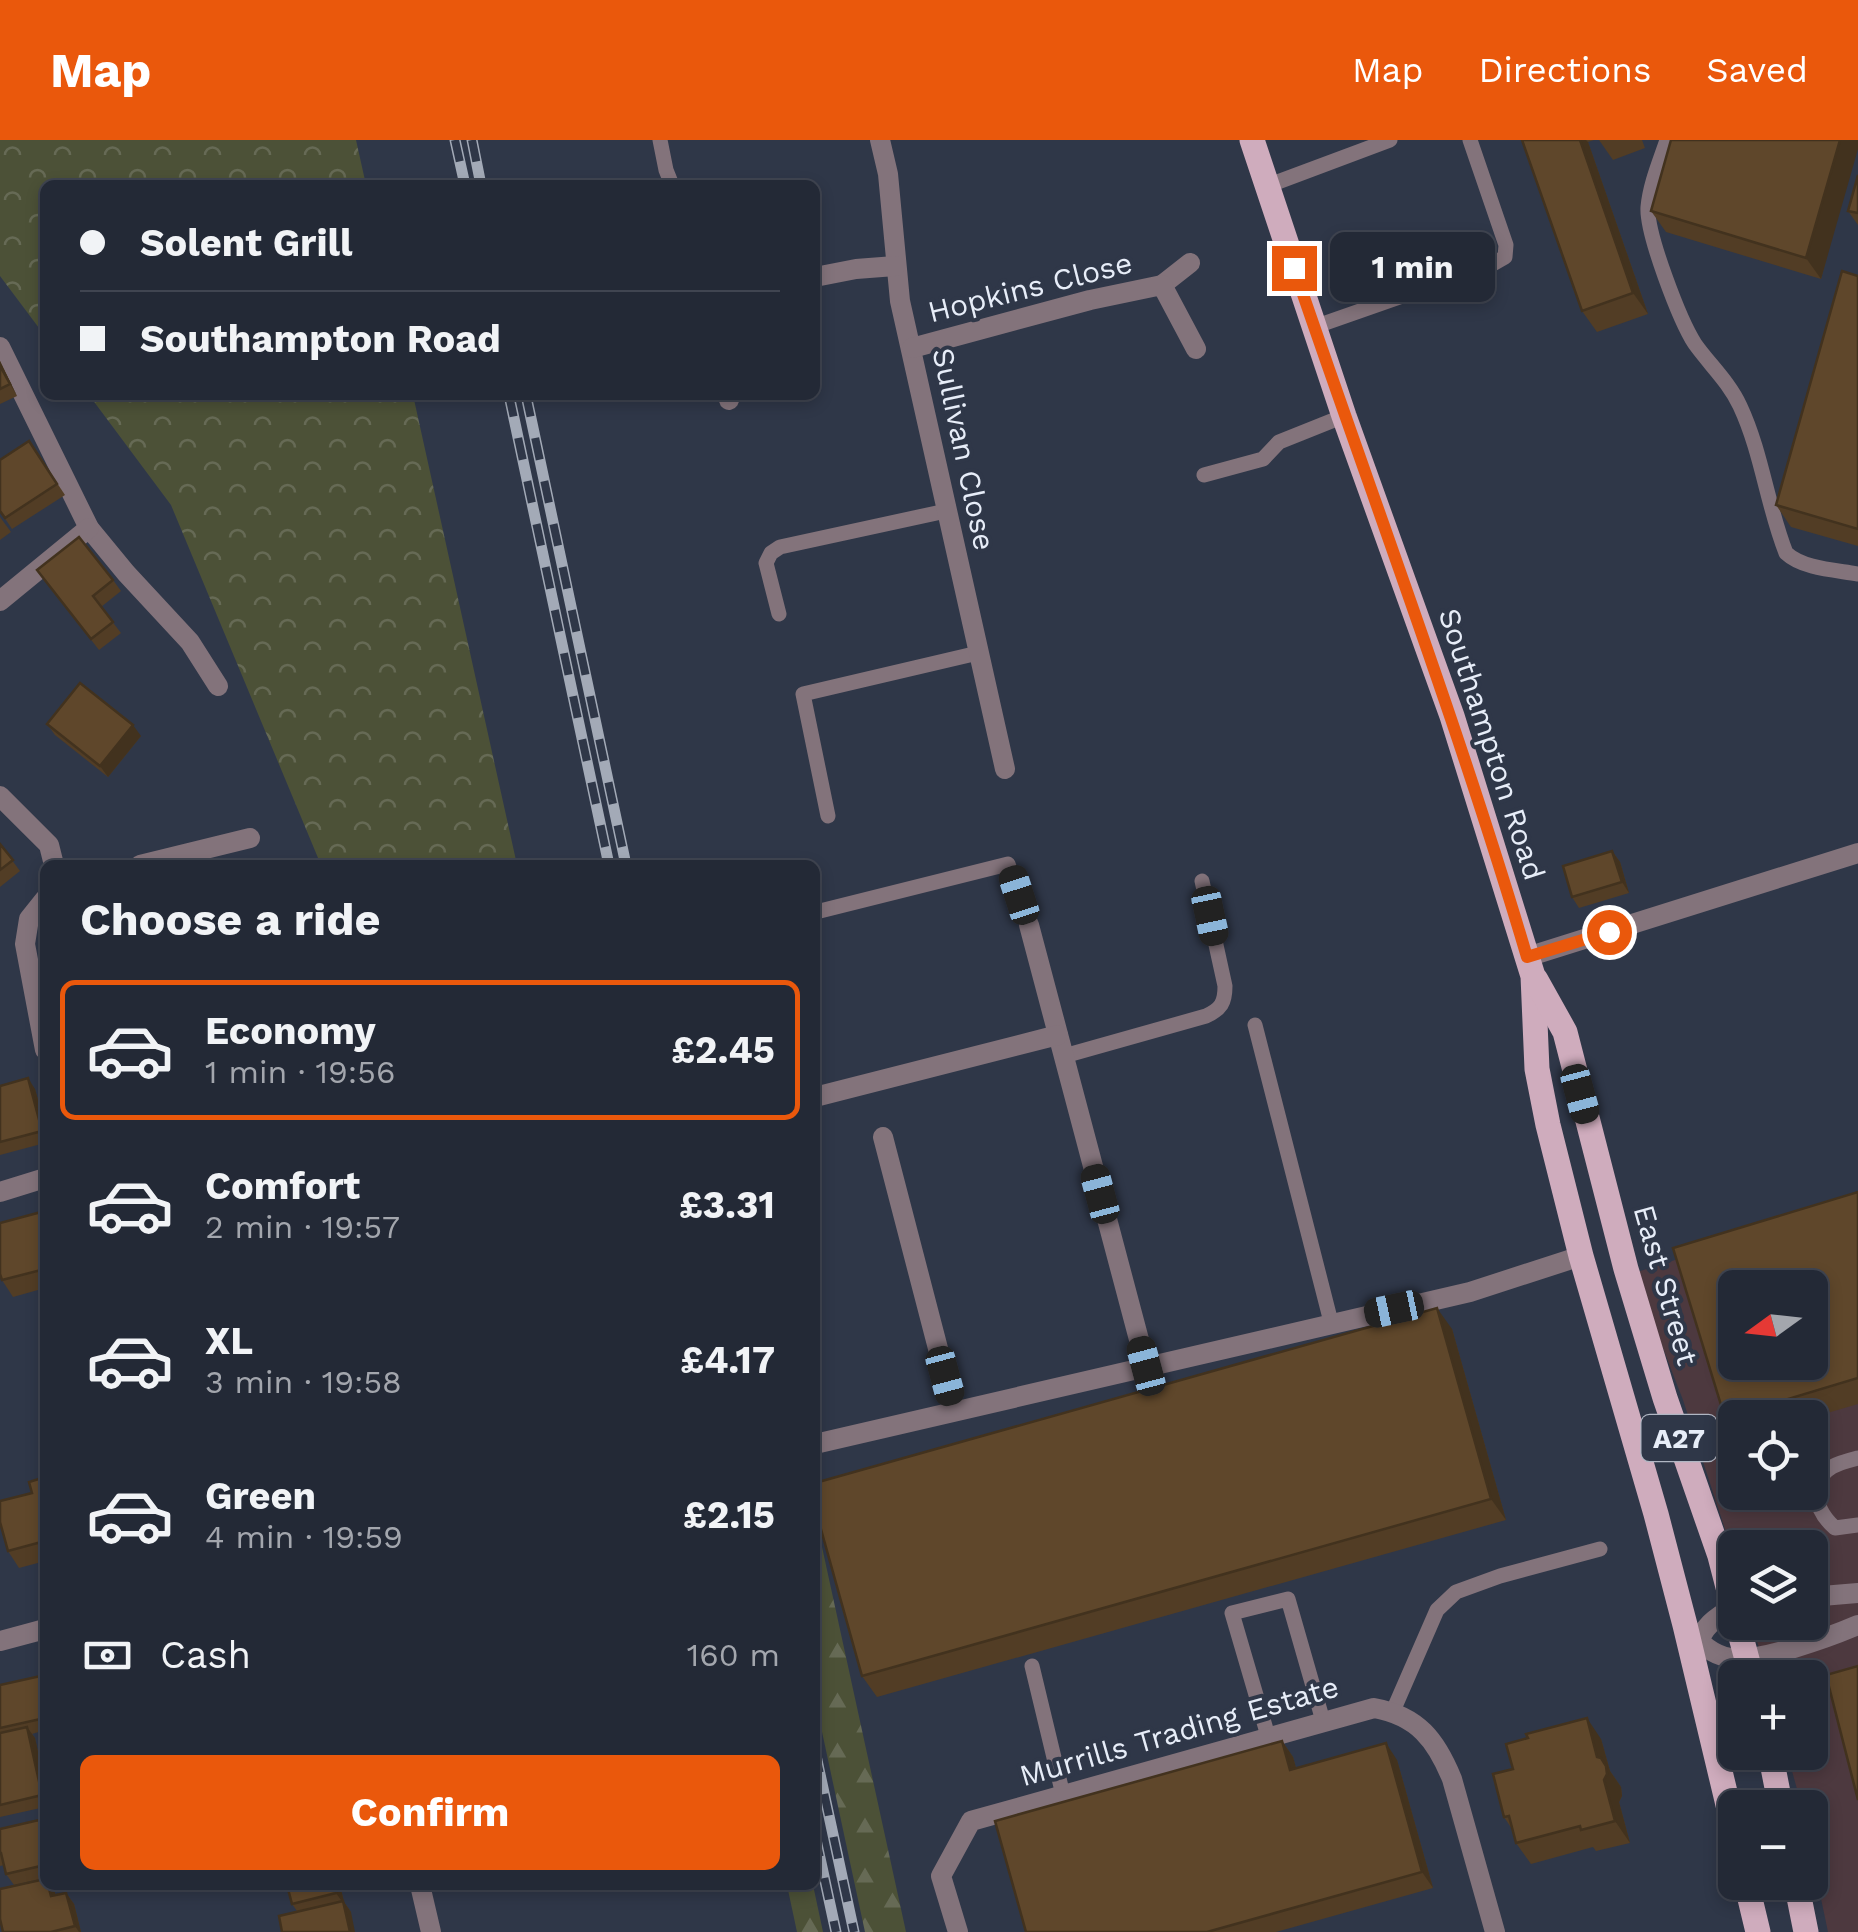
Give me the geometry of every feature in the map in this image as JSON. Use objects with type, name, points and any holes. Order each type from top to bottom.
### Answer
[{"type":"main road","name":"Southampton Road","points":[[1252,140],[1344,416],[1452,716],[1530,966],[1536,1070],[1581,1256],[1692,1644]]},
{"type":"main road","name":"East Street","points":[[1530,966],[1565,1032],[1626,1269],[1665,1398],[1718,1550]]},
{"type":"main road","name":"A27","points":[[1692,1644],[1725,1790]]},
{"type":"main road","points":[[1750,1900],[1758,1932]]},
{"type":"main road","points":[[1800,1900],[1806,1932]]},
{"type":"street","name":"Sullivan Close","points":[[880,140],[888,174],[900,301],[1005,769]]},
{"type":"street","name":"Hopkins Close","points":[[912,348],[1090,300],[1162,285],[1190,263]]},
{"type":"street","points":[[820,276],[895,266]]},
{"type":"street","name":"Hopkins Close","points":[[1162,285],[1196,349]]},
{"type":"street","points":[[0,347],[89,528],[190,642],[218,686]]},
{"type":"street","points":[[0,602],[89,528]]},
{"type":"street","points":[[0,796],[49,845],[53,860]]},
{"type":"street","points":[[160,860],[250,838]]},
{"type":"street","points":[[1530,966],[1858,854]]},
{"type":"street","points":[[40,905],[29,919],[25,944],[40,1024]]},
{"type":"street","points":[[1029,925],[1146,1366]]},
{"type":"street","points":[[820,1096],[1058,1035]]},
{"type":"street","points":[[883,1137],[954,1410]]},
{"type":"street","points":[[0,1192],[40,1180]]},
{"type":"street","points":[[820,1443],[1470,1292],[1581,1256]]},
{"type":"street","points":[[1828,1596],[1858,1593]]},
{"type":"street","points":[[1718,1617],[1692,1644],[1732,1660]]},
{"type":"street","points":[[1770,1660],[1858,1625]]},
{"type":"street","points":[[0,1640],[40,1631]]},
{"type":"street","name":"Murrills Trading Estate","points":[[958,1932],[941,1876],[971,1821],[1374,1708],[1394,1712]]},
{"type":"street","points":[[1394,1712],[1431,1737],[1442,1755],[1494,1932]]},
{"type":"street","points":[[421,1890],[430,1932]]},
{"type":"lane","points":[[660,140],[670,180]]},
{"type":"lane","points":[[1267,186],[1390,140]]},
{"type":"lane","points":[[1314,328],[1504,257],[1506,245],[1470,140]]},
{"type":"lane","points":[[1667,140],[1647,210],[1683,324],[1743,412],[1786,552],[1804,563],[1858,574]]},
{"type":"lane","points":[[1204,474],[1263,459],[1279,442],[1344,416]]},
{"type":"lane","points":[[779,614],[766,563],[771,553],[946,511]]},
{"type":"lane","points":[[828,816],[802,694],[978,653]]},
{"type":"lane","points":[[820,910],[1008,864],[1029,925]]},
{"type":"lane","points":[[1064,1056],[1218,1010],[1225,1000],[1225,986],[1202,880]]},
{"type":"lane","points":[[1255,1025],[1331,1322]]},
{"type":"lane","points":[[1858,1458],[1824,1471],[1814,1486],[1824,1518],[1835,1528],[1858,1525]]},
{"type":"lane","points":[[1394,1712],[1437,1610],[1456,1592],[1600,1549]]},
{"type":"lane","points":[[1268,1736],[1232,1613],[1288,1599],[1324,1721]]},
{"type":"lane","points":[[1032,1666],[1063,1795]]},
{"type":"shaded area","points":[[1858,1202],[1858,1932],[1828,1932],[1821,1900],[1828,1900],[1828,1790],[1797,1790],[1792,1770],[1828,1770],[1828,1660],[1762,1660],[1757,1640],[1828,1640],[1828,1530],[1725,1530],[1719,1510],[1828,1510],[1828,1400],[1718,1400],[1718,1508],[1683,1400],[1634,1273]]},
{"type":"green space","points":[[0,140],[356,140],[365,180],[40,180],[40,329],[0,276]]},
{"type":"green space","points":[[93,400],[414,400],[516,860],[319,860],[171,505]]},
{"type":"green space","points":[[820,1538],[906,1932],[865,1932],[820,1722]]},
{"type":"green space","points":[[788,1890],[814,1890],[823,1932],[797,1932]]},
{"type":"building","points":[[1522,140],[1580,140],[1633,293],[1582,311]]},
{"type":"building","points":[[1671,140],[1840,140],[1806,258],[1651,211]]},
{"type":"building","points":[[1858,175],[1858,213],[1848,211]]},
{"type":"building","points":[[1842,271],[1858,276],[1858,529],[1776,505]]},
{"type":"building","points":[[0,366],[10,384],[0,389]]},
{"type":"building","points":[[29,441],[57,484],[5,518],[0,511],[0,460]]},
{"type":"building","points":[[79,537],[113,580],[93,596],[113,622],[91,639],[37,570]]},
{"type":"building","points":[[80,683],[133,725],[100,766],[47,724]]},
{"type":"building","points":[[0,844],[13,860],[0,870]]},
{"type":"building","points":[[1612,851],[1622,882],[1572,897],[1563,866]]},
{"type":"building","points":[[28,1078],[40,1132],[0,1142],[0,1086]]},
{"type":"building","points":[[1858,1192],[1858,1378],[1785,1400],[1719,1400],[1673,1248]]},
{"type":"building","points":[[40,1212],[40,1270],[2,1280],[0,1223]]},
{"type":"building","points":[[1437,1308],[1491,1499],[862,1676],[820,1526],[820,1482]]},
{"type":"building","points":[[40,1479],[40,1542],[8,1551],[0,1522],[0,1501],[32,1493],[29,1482]]},
{"type":"building","points":[[1858,1666],[1858,1800],[1828,1683],[1828,1674]]},
{"type":"building","points":[[40,1676],[40,1719],[0,1728],[0,1685]]},
{"type":"building","points":[[1587,1718],[1597,1757],[1606,1766],[1604,1780],[1615,1821],[1516,1843],[1509,1816],[1504,1817],[1493,1774],[1513,1769],[1506,1744],[1528,1738],[1526,1734]]},
{"type":"building","points":[[27,1727],[40,1795],[0,1805],[0,1733]]},
{"type":"building","points":[[1282,1741],[1290,1770],[1386,1743],[1422,1872],[1207,1932],[1026,1932],[995,1821]]},
{"type":"building","points":[[39,1820],[40,1866],[6,1874],[0,1853],[0,1829]]},
{"type":"building","points":[[40,1880],[40,1890],[49,1890],[51,1896],[66,1893],[75,1926],[51,1932],[3,1932],[0,1889]]},
{"type":"building","points":[[288,1890],[336,1890],[336,1893],[292,1904]]},
{"type":"building","points":[[343,1901],[350,1932],[282,1932],[279,1916]]},
{"type":"railway","points":[[455,140],[464,180]]},
{"type":"railway","points":[[472,140],[480,180]]},
{"type":"railway","points":[[510,400],[608,860]]},
{"type":"railway","points":[[527,400],[625,860]]},
{"type":"railway","points":[[820,1774],[854,1932]]},
{"type":"railway","points":[[820,1858],[836,1932]]},
{"type":"route","points":[[1294,268],[1452,716],[1527,957],[1609,932]]}]
